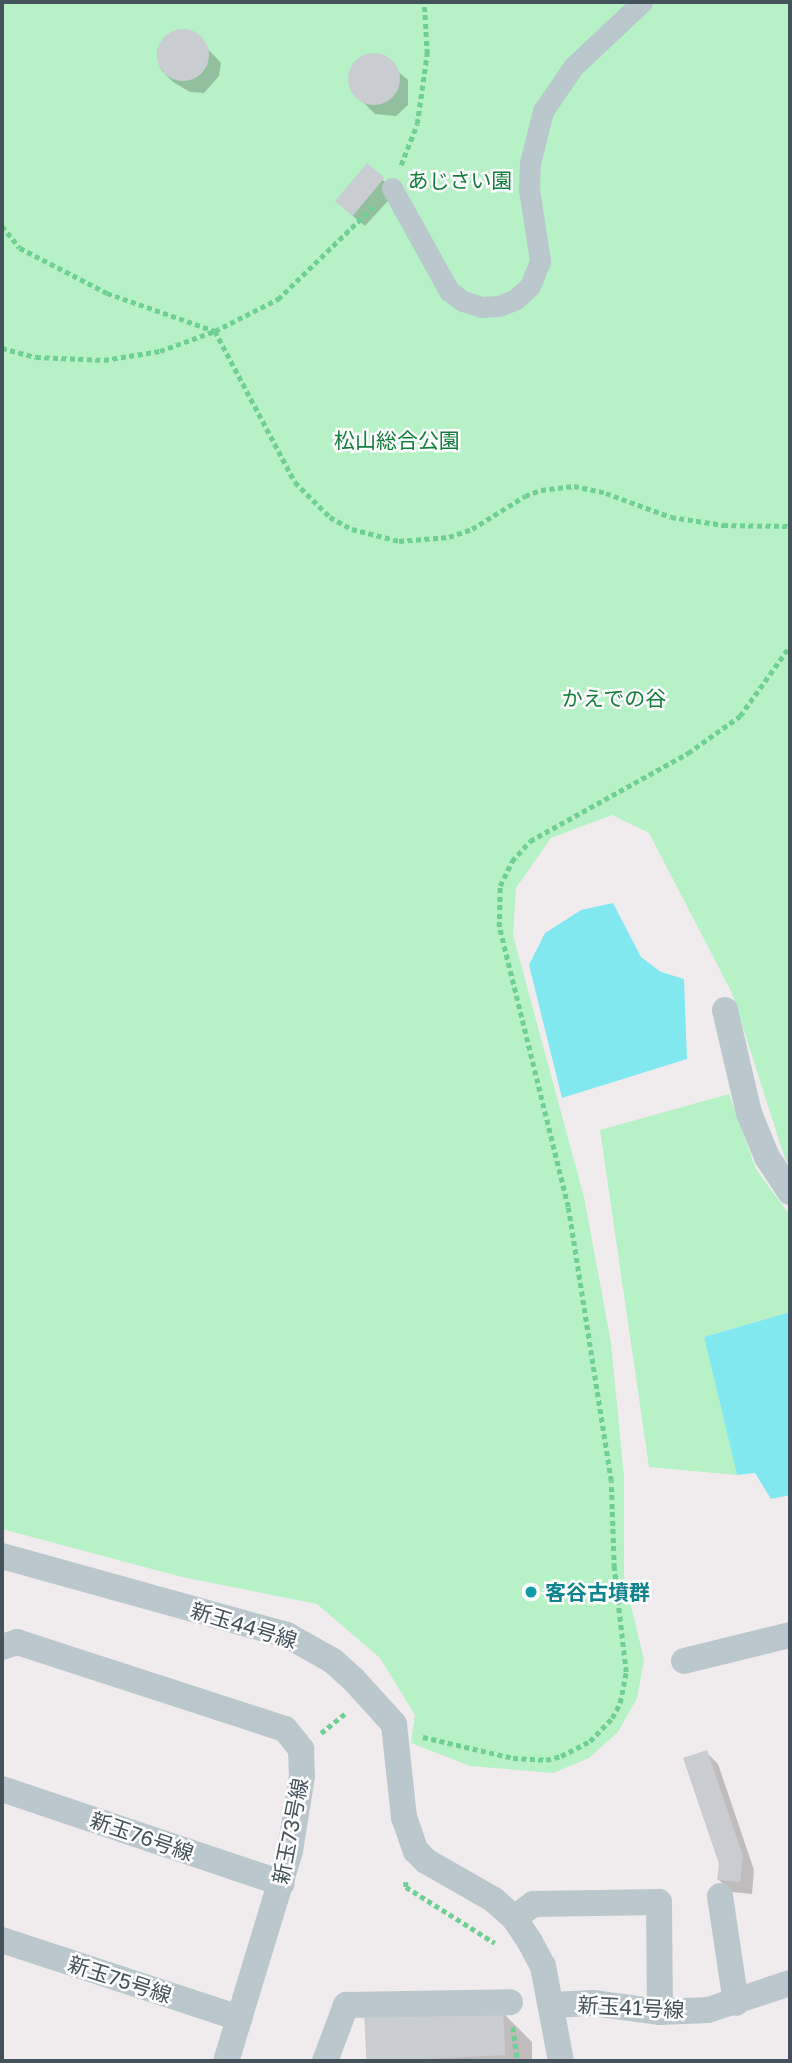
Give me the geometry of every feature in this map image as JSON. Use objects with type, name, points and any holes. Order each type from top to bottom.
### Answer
[{"type":"street","points":[[392,188],[449,290],[463,301],[481,307],[499,306],[516,299],[530,286],[540,261],[529,190],[530,163],[543,111],[573,67],[642,2]]},
{"type":"street","points":[[725,1010],[749,1113],[767,1157],[790,1192]]},
{"type":"street","name":"新玉44号線","points":[[2,1556],[287,1635],[333,1661],[403,1729]]},
{"type":"street","points":[[684,1661],[790,1635]]},
{"type":"street","name":"新玉73号線","points":[[2,1647],[17,1642],[285,1729],[301,1749],[302,1776],[282,1883],[226,2061]]},
{"type":"street","points":[[403,1729],[404,1817],[416,1851],[426,1861],[494,1900],[514,1918],[542,1966],[552,2005],[561,2061]]},
{"type":"street","name":"新玉76号線","points":[[2,1789],[282,1883]]},
{"type":"street","points":[[720,1896],[736,2003]]},
{"type":"street","points":[[514,1918],[533,1904],[540,1903],[659,1902],[660,2012]]},
{"type":"street","name":"新玉75号線","points":[[2,1940],[239,2018]]},
{"type":"street","name":"新玉41号線","points":[[552,2005],[593,2003],[660,2012],[708,2010],[736,2003],[790,1983]]},
{"type":"street","points":[[326,2061],[346,2005],[510,2002]]},
{"type":"path","points":[[2,348],[36,357],[104,360],[160,351],[215,331],[278,299],[392,188],[417,124],[427,54],[424,2]]},
{"type":"path","points":[[2,226],[20,248],[107,293],[215,331],[295,482],[330,517],[375,537],[424,541],[449,537],[472,529],[525,496],[566,486],[591,488],[671,517],[723,525],[790,526]]},
{"type":"path","points":[[403,1729],[513,1758],[546,1760],[561,1756],[590,1741],[612,1718],[620,1703],[626,1672],[614,1568],[611,1481],[568,1207],[499,927],[500,886],[512,861],[530,841],[688,753],[740,716],[790,646]]},
{"type":"path","points":[[301,1749],[368,1695]]},
{"type":"path","points":[[406,1875],[407,1887],[461,1919],[501,1948]]},
{"type":"path","points":[[516,2048],[527,2055]]},
{"type":"green space","name":"松山総合公園","points":[[2,2],[790,2],[790,1165],[785,1159],[732,993],[649,833],[612,815],[551,838],[516,888],[513,935],[584,1197],[611,1343],[624,1477],[624,1576],[644,1660],[637,1698],[618,1732],[589,1758],[553,1773],[470,1766],[411,1743],[415,1715],[380,1658],[317,1604],[182,1577],[2,1529]]},
{"type":"green space","points":[[729,1094],[756,1169],[790,1216],[790,1312],[704,1337],[737,1475],[649,1467],[600,1130]]},
{"type":"water","points":[[613,903],[641,957],[661,972],[684,979],[687,1059],[562,1098],[529,965],[545,933],[581,910]]},
{"type":"water","points":[[790,1312],[790,1495],[771,1499],[755,1473],[737,1475],[704,1337]]},
{"type":"building","points":[[183,29],[193,31],[201,37],[207,45],[207,65],[201,73],[193,79],[183,81],[173,79],[165,73],[159,65],[157,55],[159,45],[165,37],[173,31]]},
{"type":"building","points":[[374,53],[384,55],[392,61],[398,69],[398,89],[392,97],[384,103],[374,105],[364,103],[356,97],[350,89],[348,79],[350,69],[356,61],[364,55]]},
{"type":"building","points":[[367,163],[385,178],[352,216],[335,201]]},
{"type":"building","points":[[707,1750],[743,1856],[740,1882],[717,1880],[719,1864],[683,1758]]},
{"type":"building","points":[[503,2010],[505,2055],[366,2061],[364,2017]]},
{"type":"place","name":"客谷古墳群","points":[[531,1592]]},
{"type":"park label","name":"あじさい園","points":[[460,180]]},
{"type":"park label","name":"かえでの谷","points":[[614,698]]}]
